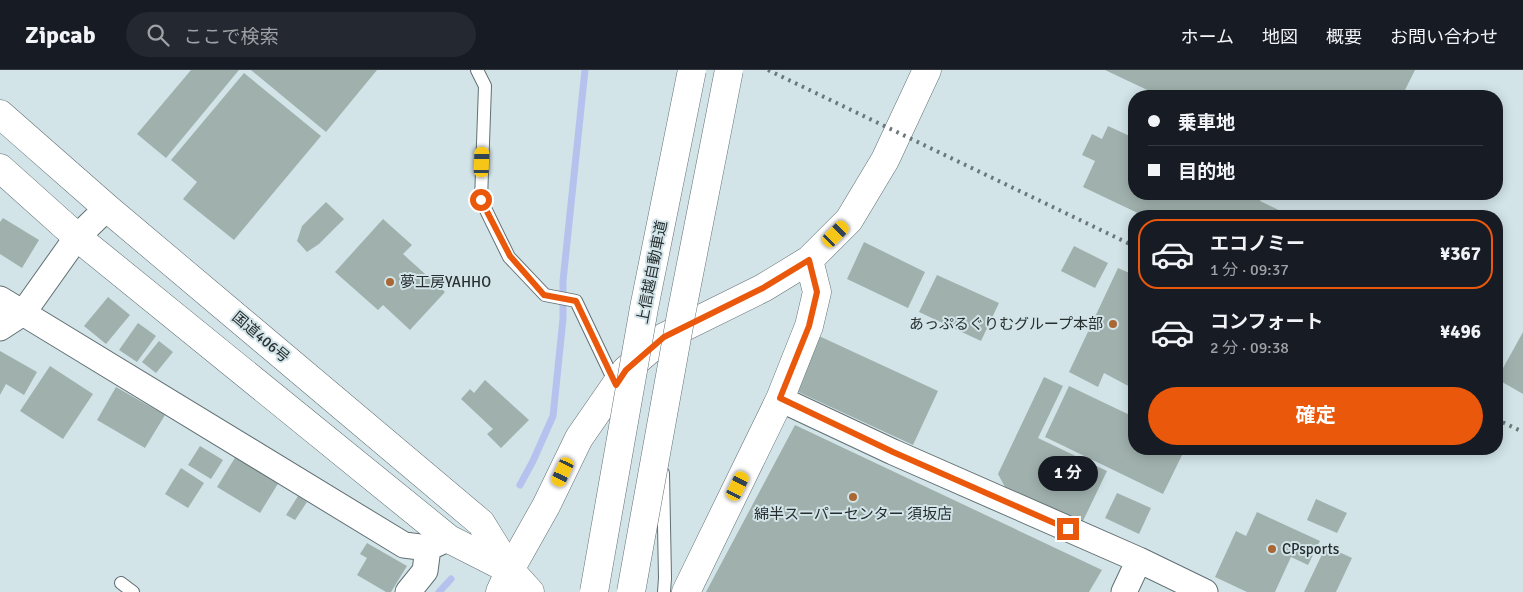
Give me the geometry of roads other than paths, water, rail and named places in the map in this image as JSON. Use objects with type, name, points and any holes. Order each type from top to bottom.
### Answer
[{"type":"main road","name":"上信越自動車道","points":[[594,592],[644,308],[692,70]]},
{"type":"main road","points":[[631,592],[729,70]]},
{"type":"main road","points":[[505,581],[546,506],[579,438],[626,370],[664,337],[763,288],[809,260],[849,220],[885,160],[927,70]]},
{"type":"main road","name":"国道406号","points":[[0,114],[108,208],[482,523],[505,581]]},
{"type":"main road","name":"国道406号","points":[[0,168],[77,237],[438,544],[505,581],[530,592]]},
{"type":"main road","points":[[686,592],[780,398],[809,326],[817,292],[809,260]]},
{"type":"street","points":[[0,328],[24,313],[77,237],[108,208]]},
{"type":"street","points":[[0,299],[404,545],[438,544],[426,571],[408,592]]},
{"type":"street","points":[[780,398],[893,452],[1139,560],[1206,592]]},
{"type":"street","points":[[1124,592],[1139,560]]},
{"type":"lane","points":[[477,70],[484,86],[481,200],[510,256],[544,295],[576,301],[616,385]]},
{"type":"lane","points":[[663,418],[664,592]]},
{"type":"lane","points":[[121,583],[133,592]]},
{"type":"waterway","points":[[520,485],[553,416],[563,319],[563,281],[585,70]]},
{"type":"waterway","points":[[439,592],[451,579]]},
{"type":"railway","points":[[768,70],[1128,243]]},
{"type":"railway","points":[[1503,422],[1523,432]]},
{"type":"place","name":"夢工房YAHHO","points":[[390,282]]},
{"type":"place","name":"あっぷるぐりむグループ本部","points":[[1113,324]]},
{"type":"place","name":"綿半スーパーセンター 須坂店","points":[[853,497]]},
{"type":"place","name":"CPsports","points":[[1272,549]]}]
